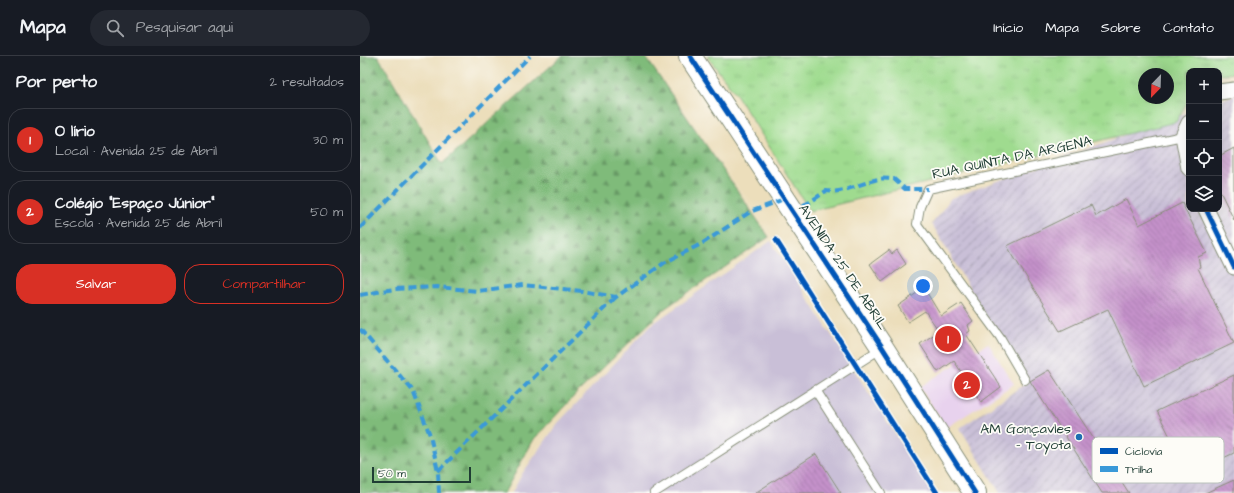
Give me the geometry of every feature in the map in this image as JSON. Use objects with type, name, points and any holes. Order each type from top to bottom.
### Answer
[{"type":"main road","name":"AVENIDA 25 DE ABRIL","points":[[690,56],[882,347],[975,493]]},
{"type":"street","points":[[1222,92],[1234,90]]},
{"type":"street","points":[[1207,212],[1234,267]]},
{"type":"lane","name":"RUA QUINTA DA ARGENA","points":[[1025,380],[1000,337],[917,224],[920,208],[928,189],[1186,129]]},
{"type":"lane","points":[[654,493],[882,347]]},
{"type":"lane","points":[[815,390],[881,493]]},
{"type":"shaded area","points":[[1234,95],[1234,493],[1000,493],[960,428],[1025,384],[932,224],[951,198],[1186,113],[1186,212],[1222,212],[1222,100]]},
{"type":"shaded area","points":[[771,241],[933,493],[512,493],[522,474],[558,423],[651,325]]},
{"type":"shaded area","points":[[988,343],[1014,384],[946,428],[920,387]]},
{"type":"green space","points":[[360,56],[378,56],[442,164],[562,56],[645,56],[769,237],[664,309],[577,393],[534,439],[504,493],[360,493]]},
{"type":"green space","points":[[707,56],[1234,56],[1234,73],[1222,75],[1222,68],[1186,68],[1186,104],[1176,122],[810,211],[736,94]]},
{"type":"building","points":[[1234,148],[1234,220],[1222,195],[1222,154]]},
{"type":"building","points":[[1126,199],[1139,225],[1182,203],[1207,253],[1198,257],[1200,267],[1198,268],[1234,343],[1144,386],[1108,309],[1060,331],[1007,246],[1091,205],[1096,216]]},
{"type":"building","points":[[889,250],[892,254],[897,250],[906,264],[882,282],[870,264]]},
{"type":"building","points":[[924,288],[941,316],[961,303],[973,321],[968,325],[970,331],[966,334],[1001,387],[981,402],[954,361],[938,372],[920,344],[939,331],[925,311],[908,322],[898,306]]},
{"type":"building","name":"AM Gonçavles - Toyota","points":[[1049,370],[1093,437],[1092,477],[1030,381]]},
{"type":"building","points":[[1234,375],[1234,453],[1224,458],[1224,437],[1170,437],[1157,411]]},
{"type":"building","points":[[816,454],[841,493],[755,493]]},
{"type":"building","points":[[1234,480],[1234,493],[1205,493]]},
{"type":"building","name":"AM Gonçavles - Toyota","points":[[1096,483],[1122,483],[1129,493],[1102,493]]},
{"type":"marked path","points":[[360,228],[530,56]]},
{"type":"marked path","points":[[803,205],[826,191],[832,192],[845,190],[880,179],[894,179],[905,189],[928,189]]},
{"type":"marked path","points":[[360,295],[394,289],[438,287],[477,291],[523,285],[582,291],[616,297],[664,263],[703,243],[750,212],[784,199]]},
{"type":"marked path","points":[[438,471],[616,297]]},
{"type":"marked path","points":[[360,329],[413,391],[430,435],[438,471],[439,493]]},
{"type":"cycle path","points":[[690,56],[882,347],[975,493]]},
{"type":"cycle path","points":[[1207,212],[1234,267]]},
{"type":"cycle path","points":[[776,240],[937,493]]},
{"type":"place","name":"O lírio","points":[[948,339]]},
{"type":"place","name":"Colégio \"Espaço Júnior\"","points":[[967,385]]},
{"type":"place","name":"AM Gonçavles - Toyota","points":[[1079,437]]}]
